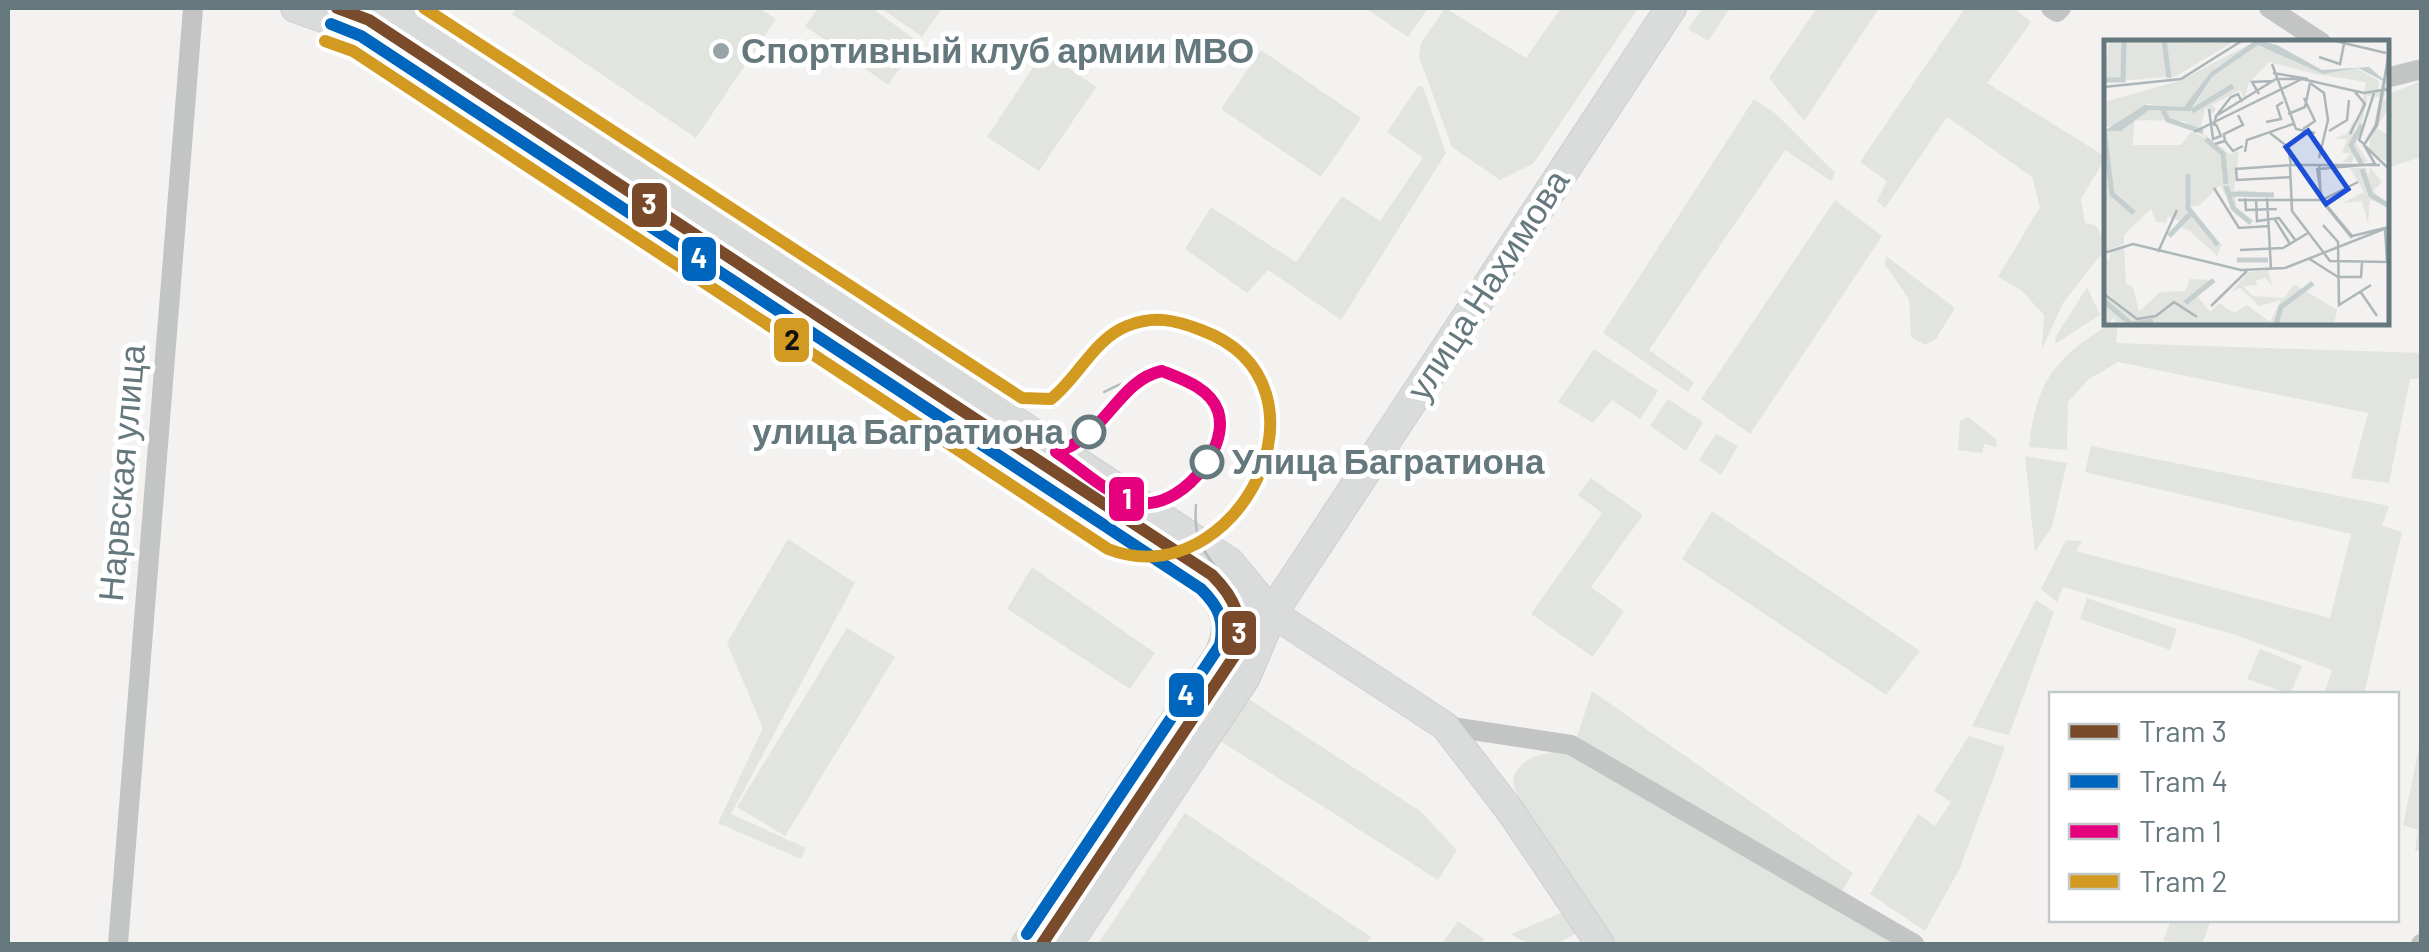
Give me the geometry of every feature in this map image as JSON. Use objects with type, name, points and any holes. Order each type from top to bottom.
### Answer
[{"type":"main road","points":[[296,8],[363,32],[1208,586],[1272,612],[1446,726],[1512,812],[1600,944]]},
{"type":"main road","points":[[386,8],[1230,562],[1272,612]]},
{"type":"main road","name":"улица Нахимова","points":[[1068,944],[1245,677],[1272,612],[1671,8]]},
{"type":"main road","points":[[652,220],[670,194]]},
{"type":"main road","points":[[1208,586],[1227,611],[1228,634],[1217,659]]},
{"type":"main road","name":"улица Нахимова","points":[[1027,944],[1217,659],[1272,612]]},
{"type":"street","name":"Нарвская улица","points":[[118,944],[193,8]]},
{"type":"street","points":[[2051,8],[2057,12],[2061,8]]},
{"type":"street","points":[[2269,8],[2318,40]]},
{"type":"street","points":[[2389,77],[2422,69]]},
{"type":"street","points":[[1446,726],[1571,745],[1914,944]]},
{"type":"shaded area","points":[[517,8],[759,8],[776,19],[696,138],[512,14]]},
{"type":"shaded area","points":[[818,8],[872,8],[918,42],[888,85],[805,26]]},
{"type":"shaded area","points":[[881,8],[942,8],[922,37]]},
{"type":"shaded area","points":[[1365,8],[1428,8],[1408,37]]},
{"type":"shaded area","points":[[1445,8],[1526,58],[1561,8],[1638,8],[1533,164],[1500,180],[1452,147],[1419,57],[1421,43]]},
{"type":"shaded area","points":[[1703,8],[1730,8],[1708,41],[1688,29]]},
{"type":"shaded area","points":[[1817,8],[1879,8],[1804,121],[1769,78]]},
{"type":"shaded area","points":[[1965,8],[2014,8],[2031,22],[1987,83],[2104,156],[2081,199],[2085,223],[2097,226],[2104,251],[2063,303],[2042,349],[2044,315],[2021,290],[1998,277],[2040,207],[2032,177],[1947,117],[1885,208],[1877,201],[1887,181],[1860,162]]},
{"type":"shaded area","points":[[1261,50],[1361,118],[1321,177],[1221,109]]},
{"type":"shaded area","points":[[1044,51],[1096,87],[1039,171],[987,137]]},
{"type":"shaded area","points":[[2421,81],[2421,157],[2389,167],[2389,94]]},
{"type":"shaded area","points":[[1418,86],[1423,87],[1446,153],[1341,320],[1268,270],[1247,293],[1185,249],[1211,207],[1296,262],[1342,196],[1380,221],[1423,158],[1387,132]]},
{"type":"shaded area","points":[[1754,99],[1775,113],[1835,173],[1831,181],[1785,150],[1649,350],[1694,382],[1688,392],[1603,333]]},
{"type":"shaded area","points":[[1835,200],[1882,236],[1750,434],[1701,399]]},
{"type":"shaded area","points":[[1886,256],[1955,308],[1936,339],[1925,345],[1911,337],[1909,299],[1885,265]]},
{"type":"shaded area","points":[[2087,287],[2100,315],[2055,344],[2056,336]]},
{"type":"shaded area","points":[[2109,325],[2118,325],[2116,343],[2421,353],[2421,378],[2410,379],[2389,483],[2351,478],[2368,413],[2118,362],[2089,379],[2068,402],[2067,450],[2029,447],[2043,388],[2063,360]]},
{"type":"shaded area","points":[[1594,349],[1658,391],[1640,419],[1612,400],[1593,423],[1558,402]]},
{"type":"shaded area","points":[[1668,399],[1703,422],[1686,451],[1650,426]]},
{"type":"shaded area","points":[[1968,417],[1996,439],[1997,447],[1984,444],[1982,453],[1958,450],[1960,421]]},
{"type":"shaded area","points":[[1716,434],[1738,446],[1721,475],[1699,460]]},
{"type":"shaded area","points":[[2091,446],[2389,506],[2382,526],[2402,532],[2364,692],[2325,692],[2332,670],[2236,635],[2063,587],[2057,602],[2041,589],[2066,540],[2082,541],[2076,551],[2330,618],[2351,534],[2085,472]]},
{"type":"shaded area","points":[[2025,456],[2067,463],[2052,527],[2035,552]]},
{"type":"shaded area","points":[[1591,478],[1643,515],[1591,587],[1624,611],[1593,657],[1531,614],[1602,513],[1578,495]]},
{"type":"shaded area","points":[[1712,511],[1920,651],[1886,695],[1682,559]]},
{"type":"shaded area","points":[[788,539],[855,583],[731,814],[806,848],[801,859],[718,823],[763,728],[727,643]]},
{"type":"shaded area","points":[[1032,567],[1155,653],[1130,689],[1007,609]]},
{"type":"shaded area","points":[[2087,598],[2177,629],[2170,650],[2080,619]]},
{"type":"shaded area","points":[[2036,600],[2054,612],[2009,735],[1972,726]]},
{"type":"shaded area","points":[[847,628],[895,657],[785,836],[737,807]]},
{"type":"shaded area","points":[[2260,649],[2302,666],[2291,692],[2247,679]]},
{"type":"shaded area","points":[[1592,691],[1853,873],[1841,893],[1577,737]]},
{"type":"shaded area","points":[[1241,694],[1420,811],[1457,850],[1438,880],[1214,737]]},
{"type":"shaded area","points":[[1969,736],[2005,747],[1960,868],[1925,931],[1870,894],[1918,814],[1935,826],[1951,802],[1934,791]]},
{"type":"shaded area","points":[[2421,739],[2421,852],[2415,850],[2418,830],[2403,825]]},
{"type":"shaded area","points":[[1564,751],[1897,944],[1612,944],[1540,840],[1513,779],[1527,761]]},
{"type":"shaded area","points":[[1185,813],[1371,937],[1366,944],[1098,944]]},
{"type":"shaded area","points":[[1561,913],[1576,933],[1560,942],[1535,944],[1511,934]]},
{"type":"shaded area","points":[[1458,921],[1484,939],[1481,944],[1442,944]]},
{"type":"shaded area","points":[[2170,922],[2210,922],[2202,944],[2163,941]]},
{"type":"tram line","name":"3","points":[[337,8],[369,20],[1212,575],[1227,592],[1238,619],[1237,652],[1042,944]]},
{"type":"tram line","name":"2","points":[[325,41],[353,51],[1108,549],[1155,556],[1197,543],[1232,516],[1257,478],[1269,436],[1266,394],[1244,357],[1201,330],[1164,320],[1127,326],[1105,340],[1051,399],[1022,398],[424,8]]},
{"type":"tram line","name":"4","points":[[331,24],[361,36],[1201,589],[1212,602],[1221,621],[1220,645],[1027,934]]},
{"type":"tram line","name":"1","points":[[1162,371],[1209,396],[1218,411],[1220,427],[1209,460],[1183,488],[1152,503],[1136,502],[1105,487],[1056,452],[1087,435],[1134,385],[1162,371]]},
{"type":"tram line","points":[[1104,392],[1151,378],[1189,387],[1204,400],[1214,418],[1221,466]]},
{"type":"tram line","points":[[1078,428],[1076,464],[1091,496]]},
{"type":"tram line","points":[[1196,505],[1198,538],[1216,567]]},
{"type":"place","name":"Спортивный клуб армии МВО","points":[[721,51]]},
{"type":"place","name":"улица Багратиона","points":[[1089,432]]},
{"type":"place","name":"Улица Багратиона","points":[[1207,462]]}]
